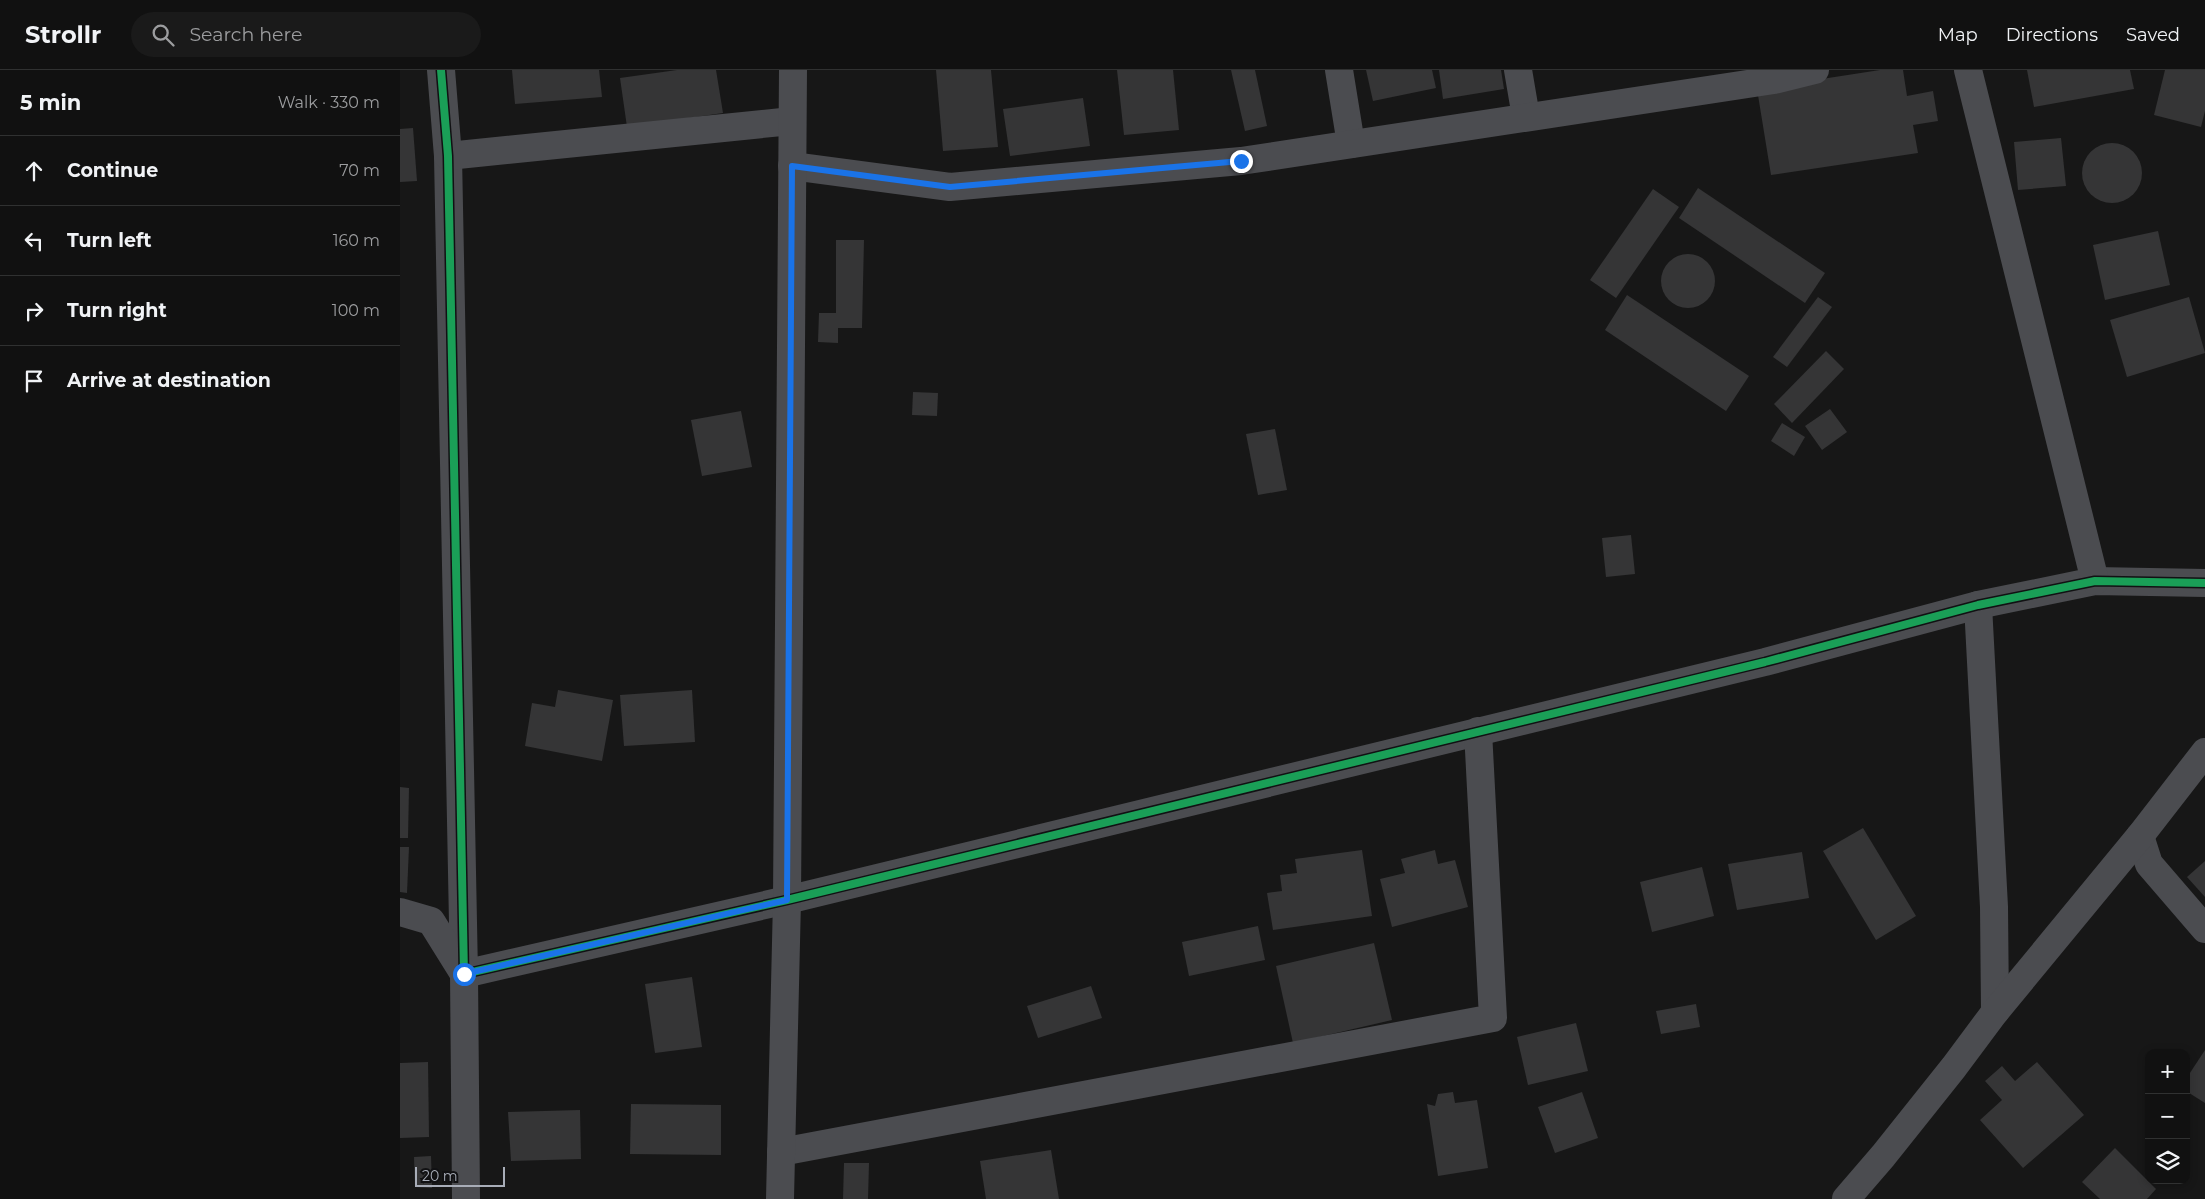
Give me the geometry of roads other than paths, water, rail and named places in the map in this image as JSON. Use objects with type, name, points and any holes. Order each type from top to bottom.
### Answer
[{"type":"street","points":[[441,70],[448,156],[464,974],[466,1199]]},
{"type":"street","points":[[780,1199],[787,900],[792,70]]},
{"type":"street","points":[[1339,70],[1351,144]]},
{"type":"street","points":[[1518,70],[1526,117]]},
{"type":"street","points":[[792,166],[950,187],[1241,161],[1774,80],[1815,70]]},
{"type":"street","points":[[1968,70],[2095,582]]},
{"type":"street","points":[[448,156],[792,121]]},
{"type":"street","points":[[464,974],[787,900],[1765,662],[1978,605],[2095,582],[2205,584]]},
{"type":"street","points":[[1978,605],[1994,907],[1995,1012]]},
{"type":"street","points":[[781,1152],[1493,1018],[1478,731]]},
{"type":"street","points":[[1846,1199],[1954,1067],[1995,1012],[2140,836],[2205,752]]},
{"type":"street","points":[[2140,836],[2149,864],[2205,930]]},
{"type":"street","points":[[400,912],[431,921],[464,974]]}]
